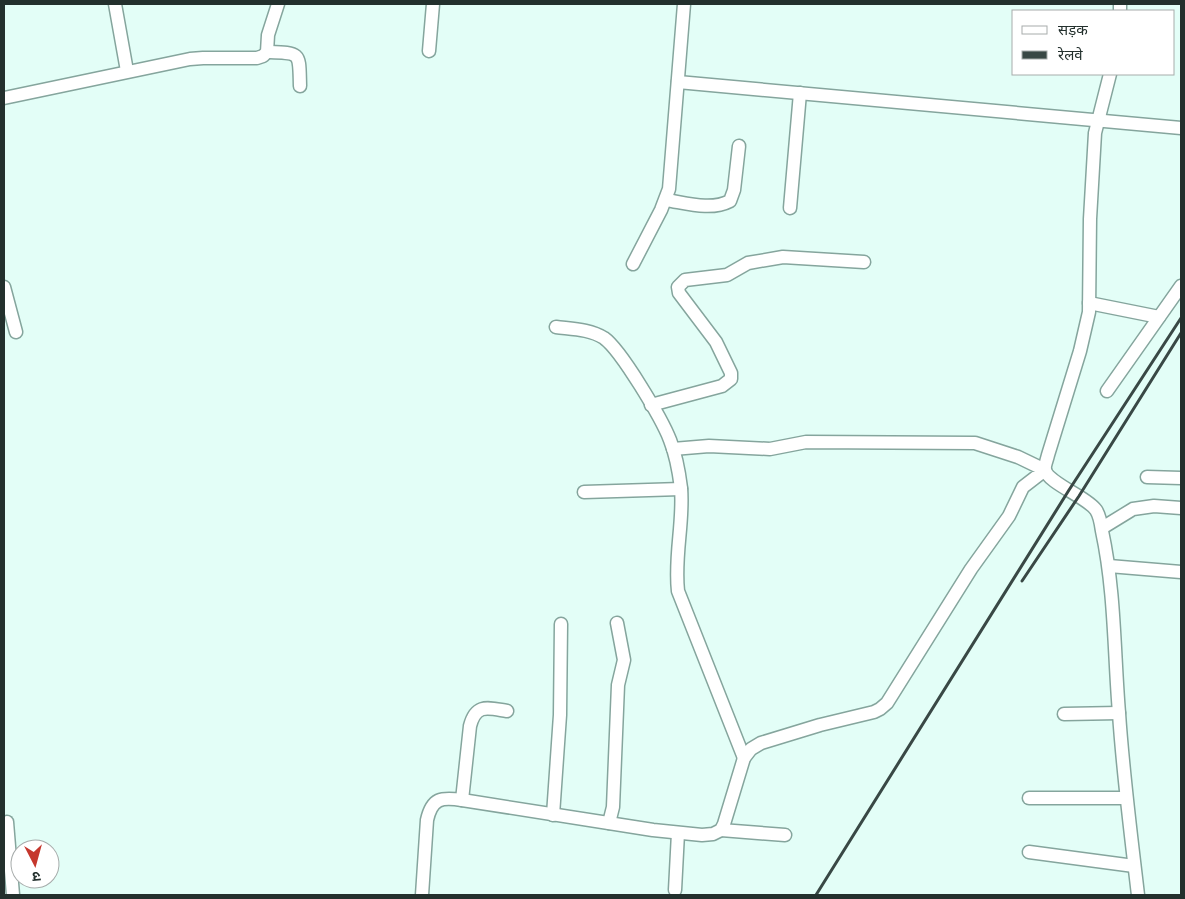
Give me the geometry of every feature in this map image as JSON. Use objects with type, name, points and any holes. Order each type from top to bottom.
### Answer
[{"type":"street","points":[[114,4],[126,72]]},
{"type":"street","points":[[4,98],[190,59],[257,58],[264,56],[267,52],[268,35],[278,4]]},
{"type":"street","points":[[429,51],[433,4]]},
{"type":"street","points":[[633,264],[666,200],[669,189],[684,4]]},
{"type":"street","points":[[267,52],[292,53],[298,56],[300,86]]},
{"type":"street","points":[[422,895],[430,810],[434,803],[440,800],[450,798],[678,833],[713,834],[720,830],[727,816],[744,758],[751,749],[761,743],[880,709],[892,694],[971,569],[1009,516],[1023,487],[1045,470],[1086,330],[1089,303],[1092,173],[1095,133],[1110,75]]},
{"type":"street","points":[[678,82],[1181,128]]},
{"type":"street","points":[[790,208],[800,93]]},
{"type":"street","points":[[666,200],[706,206],[730,201],[734,190],[739,146]]},
{"type":"street","points":[[651,405],[722,386],[730,379],[731,374],[716,342],[680,293],[678,287],[685,280],[727,275],[748,263],[783,256],[864,262]]},
{"type":"street","points":[[1107,391],[1181,286]]},
{"type":"street","points":[[4,288],[16,332]]},
{"type":"street","points":[[1089,303],[1159,317]]},
{"type":"street","points":[[556,327],[588,331],[603,337],[616,350],[624,362],[670,439],[681,489],[676,574],[678,591],[744,758]]},
{"type":"street","points":[[673,449],[709,446],[770,449],[806,442],[975,443],[1018,457],[1045,470],[1054,480],[1096,509],[1102,528],[1109,566],[1126,798],[1138,895]]},
{"type":"street","points":[[1147,477],[1181,478]]},
{"type":"street","points":[[584,492],[681,489]]},
{"type":"street","points":[[1102,528],[1133,510],[1154,506],[1181,508]]},
{"type":"street","points":[[1109,566],[1181,572]]},
{"type":"street","points":[[610,823],[613,806],[618,685],[624,660],[618,623]]},
{"type":"street","points":[[553,814],[560,714],[561,624]]},
{"type":"street","points":[[462,800],[470,726],[473,716],[486,708],[507,711]]},
{"type":"street","points":[[1064,714],[1119,713]]},
{"type":"street","points":[[1029,798],[1126,798]]},
{"type":"street","points":[[7,822],[13,895]]},
{"type":"street","points":[[720,830],[785,835]]},
{"type":"street","points":[[675,890],[678,833]]},
{"type":"street","points":[[1029,852],[1134,866]]},
{"type":"railway","points":[[816,895],[1069,490],[1181,318]]},
{"type":"railway","points":[[1022,581],[1079,496],[1181,333]]}]
